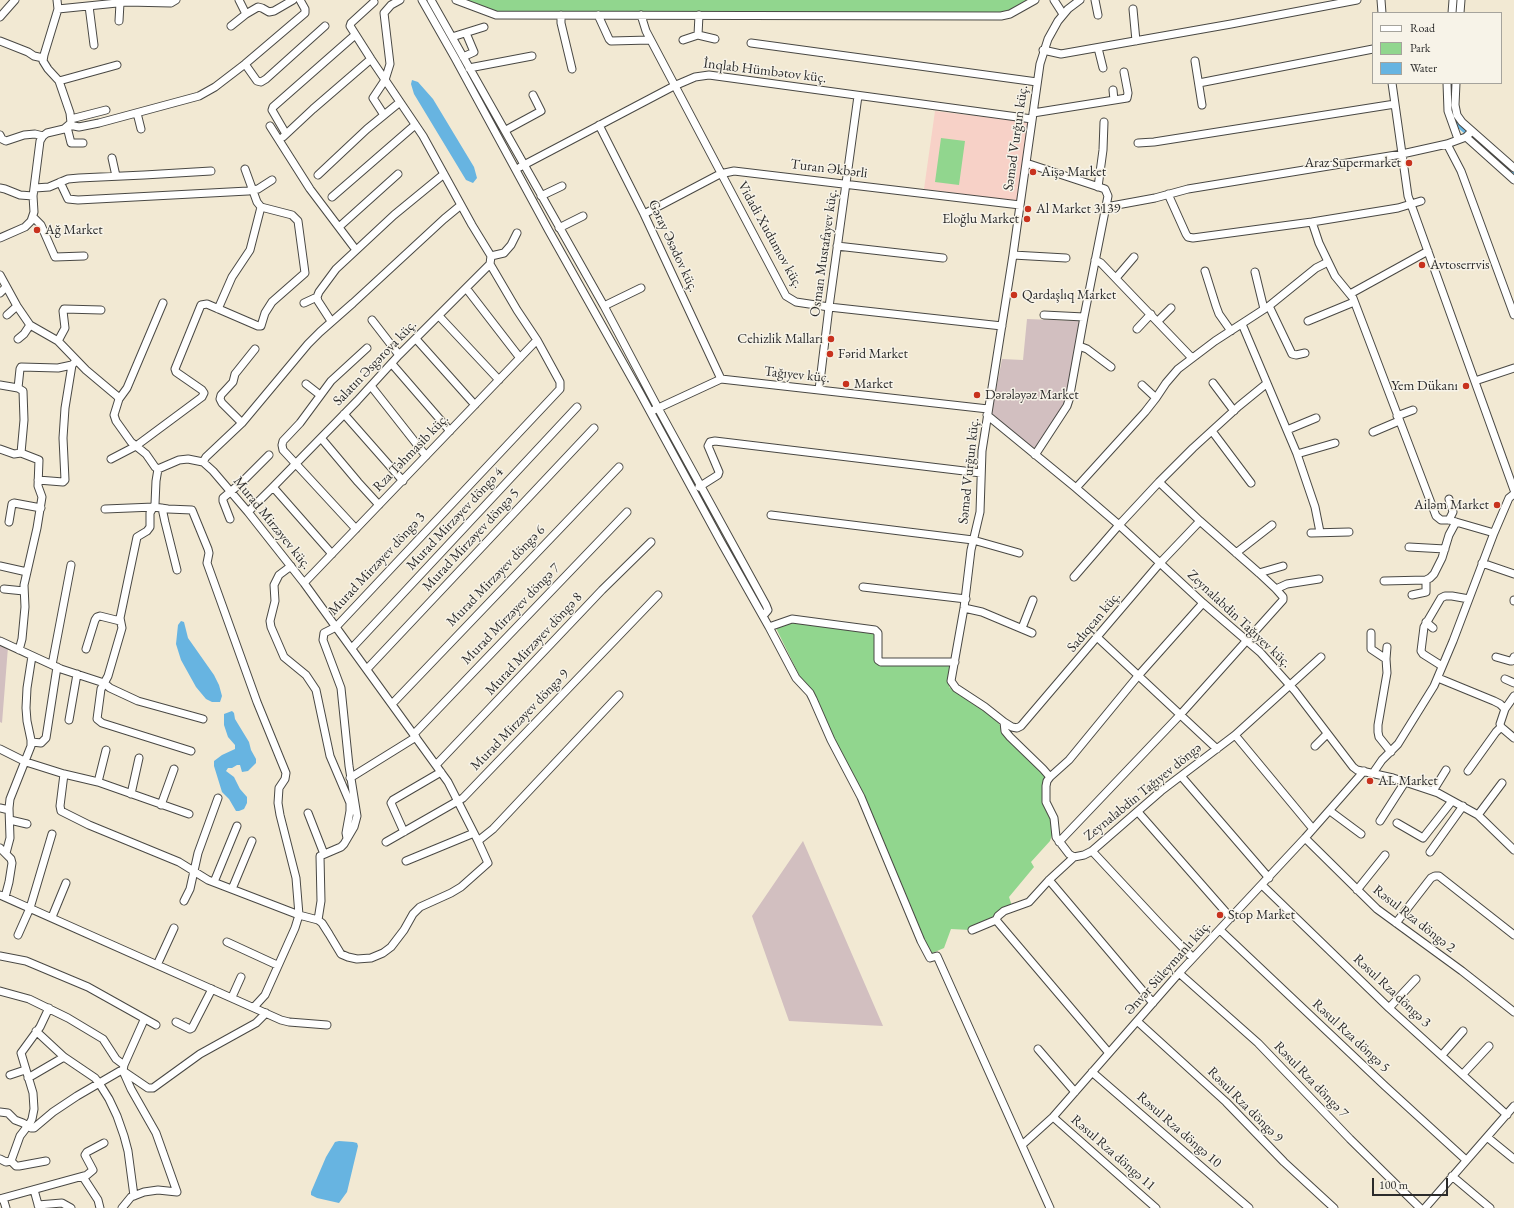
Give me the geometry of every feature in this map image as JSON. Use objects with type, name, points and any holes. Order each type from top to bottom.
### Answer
[{"type":"street","points":[[0,18],[15,0]]},
{"type":"street","points":[[57,0],[58,8],[43,58],[45,65],[59,81],[72,143],[83,143]]},
{"type":"street","points":[[58,8],[70,4],[89,6],[120,3],[171,3],[176,0]]},
{"type":"street","points":[[240,0],[246,14]]},
{"type":"street","points":[[231,26],[258,7],[269,12],[274,11],[293,0]]},
{"type":"street","points":[[69,124],[79,127],[199,96],[215,87],[245,64],[305,13],[305,9],[300,0]]},
{"type":"street","points":[[384,13],[391,5],[400,0]]},
{"type":"street","points":[[422,0],[796,678],[810,693],[831,740],[861,798],[921,941],[930,958],[937,956],[1050,1208]]},
{"type":"street","points":[[431,0],[506,130],[541,196],[604,306],[658,408],[729,536],[766,605],[768,610],[763,616]]},
{"type":"street","points":[[456,0],[496,15],[1001,16],[1010,14],[1035,0]]},
{"type":"street","points":[[1054,0],[1063,14]]},
{"type":"street","name":"Səməd Vurğun küç.","points":[[1050,777],[1010,738],[1006,731],[1004,722],[953,685],[951,681],[966,599],[973,540],[980,512],[981,473],[988,412],[1043,50],[1063,14],[1080,0]]},
{"type":"street","points":[[1095,0],[1098,15]]},
{"type":"street","points":[[1043,50],[1062,54],[1357,0]]},
{"type":"street","points":[[1380,0],[1382,12]]},
{"type":"street","points":[[1452,0],[1452,12]]},
{"type":"street","points":[[1460,12],[1461,0]]},
{"type":"street","points":[[384,115],[373,98],[385,80],[390,64],[384,13],[374,1],[351,23],[350,26],[370,59],[385,80],[415,125],[444,174],[491,256],[490,264]]},
{"type":"street","points":[[119,21],[120,3]]},
{"type":"street","points":[[89,6],[94,45]]},
{"type":"street","points":[[1132,9],[1136,41]]},
{"type":"street","points":[[561,15],[561,23],[572,69]]},
{"type":"street","points":[[598,15],[611,41],[650,40]]},
{"type":"street","name":"Vidadi Xudumov küç.","points":[[641,15],[650,40],[786,296],[796,302],[829,307],[1002,326]]},
{"type":"street","points":[[698,35],[699,15]]},
{"type":"street","points":[[245,64],[257,81],[261,82],[325,26]]},
{"type":"street","points":[[452,37],[484,27]]},
{"type":"street","points":[[463,57],[474,52],[466,33]]},
{"type":"street","points":[[286,134],[272,110],[273,107],[355,35]]},
{"type":"street","points":[[683,40],[698,35],[715,39]]},
{"type":"street","points":[[0,41],[28,52],[34,56],[43,58]]},
{"type":"street","points":[[751,43],[1037,82]]},
{"type":"street","points":[[1098,48],[1103,68]]},
{"type":"street","points":[[1199,83],[1372,49]]},
{"type":"street","points":[[469,68],[532,56]]},
{"type":"street","points":[[280,140],[370,59]]},
{"type":"street","points":[[1195,61],[1202,105]]},
{"type":"street","points":[[59,81],[117,65]]},
{"type":"street","points":[[1113,90],[1114,100],[1127,98],[1128,96],[1124,72]]},
{"type":"street","name":"İnqlab Hümbətov küç.","points":[[516,169],[674,86],[695,77],[709,75],[858,96],[1033,116],[1114,100]]},
{"type":"street","points":[[1392,84],[1407,189],[1411,204],[1514,490]]},
{"type":"street","points":[[1447,84],[1448,111],[1458,139]]},
{"type":"street","points":[[1456,84],[1455,105],[1457,115],[1462,122],[1514,168]]},
{"type":"street","points":[[506,130],[541,111],[534,95]]},
{"type":"street","name":"Osman Mustafayev küç.","points":[[819,390],[858,96]]},
{"type":"street","points":[[318,176],[342,151],[400,102]]},
{"type":"street","points":[[1138,143],[1395,104]]},
{"type":"street","points":[[0,238],[25,227],[33,217],[33,196],[38,148],[42,136],[106,110]]},
{"type":"street","points":[[137,113],[141,129]]},
{"type":"street","points":[[1098,187],[1103,150],[1104,122]]},
{"type":"street","points":[[332,197],[415,125]]},
{"type":"street","name":"Gəray Əsədov küç.","points":[[598,125],[644,214],[721,379]]},
{"type":"street","points":[[270,126],[310,189],[356,250]]},
{"type":"street","points":[[1106,207],[1155,198],[1188,189],[1402,154],[1447,144],[1466,137],[1472,131]]},
{"type":"street","points":[[0,136],[4,141],[24,135],[35,134],[42,136]]},
{"type":"street","points":[[1466,137],[1514,180]]},
{"type":"street","points":[[1447,144],[1466,184],[1514,315]]},
{"type":"street","points":[[112,158],[116,176]]},
{"type":"street","points":[[1026,163],[1104,189],[1108,196],[1084,318],[1072,389],[1067,406],[1036,455]]},
{"type":"street","points":[[111,459],[136,446],[204,394],[202,390],[176,372],[175,366],[201,306],[206,304],[261,326],[265,313],[272,302],[305,273],[298,221],[292,215],[261,207],[257,202],[245,169]]},
{"type":"street","points":[[35,188],[49,187],[73,178],[144,176],[211,171]]},
{"type":"street","name":"Turan Əkbərli","points":[[644,214],[720,174],[734,171],[1020,204]]},
{"type":"street","points":[[339,227],[398,174]]},
{"type":"street","points":[[304,303],[317,297],[336,269],[423,190],[444,174]]},
{"type":"street","points":[[60,182],[66,197],[72,200],[253,191],[272,180]]},
{"type":"street","points":[[541,196],[562,186]]},
{"type":"street","points":[[0,188],[25,196],[33,196]]},
{"type":"street","points":[[1168,194],[1186,234],[1188,237],[1192,238],[1312,222],[1390,209],[1421,201]]},
{"type":"street","points":[[191,752],[98,721],[100,695],[110,670],[122,628],[120,621],[137,537],[149,529],[150,526],[150,513],[156,500],[156,476],[158,470],[179,460],[188,459],[203,462],[242,423],[308,344],[331,321],[353,303],[461,205]]},
{"type":"street","points":[[218,309],[232,277],[250,250],[261,207]]},
{"type":"street","points":[[559,228],[583,216]]},
{"type":"street","points":[[33,217],[41,225],[55,257],[84,256]]},
{"type":"street","points":[[1312,222],[1319,243],[1335,276],[1350,294],[1354,302],[1436,516],[1441,520],[1452,521],[1494,533]]},
{"type":"street","points":[[491,256],[504,253],[511,245],[517,233]]},
{"type":"street","points":[[837,246],[943,258]]},
{"type":"street","points":[[1350,294],[1428,251]]},
{"type":"street","points":[[1013,255],[1066,258]]},
{"type":"street","points":[[1116,278],[1134,257]]},
{"type":"street","points":[[1095,260],[1101,263],[1116,278],[1192,358]]},
{"type":"street","points":[[1076,488],[1156,398],[1172,376],[1192,358],[1266,308],[1316,268],[1328,262]]},
{"type":"street","name":"Salatın Əsgərova küç.","points":[[248,512],[274,487],[399,355],[490,264]]},
{"type":"street","name":"Murad Mirzəyev döngə 3","points":[[324,854],[341,847],[354,827],[357,816],[350,778],[341,688],[323,640],[324,633],[336,627],[560,389],[560,382],[537,340],[517,310],[490,264]]},
{"type":"street","points":[[572,271],[581,266]]},
{"type":"street","points":[[1205,271],[1217,310],[1231,331]]},
{"type":"street","points":[[1255,272],[1266,308],[1292,354],[1296,355],[1306,352]]},
{"type":"street","points":[[0,275],[17,306],[30,325],[58,341],[74,363],[119,399]]},
{"type":"street","points":[[0,294],[6,287]]},
{"type":"street","points":[[466,288],[520,358]]},
{"type":"street","points":[[604,306],[641,288]]},
{"type":"street","points":[[317,297],[331,321]]},
{"type":"street","points":[[1308,321],[1354,302]]},
{"type":"street","points":[[158,470],[146,454],[131,442],[116,421],[114,415],[119,399],[127,388],[164,303]]},
{"type":"street","points":[[8,315],[17,306]]},
{"type":"street","points":[[1158,321],[1170,308]]},
{"type":"street","points":[[58,341],[65,328],[62,311],[64,309],[101,310]]},
{"type":"street","points":[[1137,329],[1151,314]]},
{"type":"street","points":[[1044,315],[1084,318]]},
{"type":"street","points":[[438,316],[499,380]]},
{"type":"street","points":[[372,320],[399,355]]},
{"type":"street","points":[[1242,324],[1266,384],[1297,454],[1316,507],[1320,532]]},
{"type":"street","points":[[18,339],[24,334],[30,325]]},
{"type":"street","points":[[416,339],[475,406]]},
{"type":"street","name":"Rza Təhmasib küç.","points":[[304,583],[537,340]]},
{"type":"street","points":[[1079,346],[1087,349],[1111,367]]},
{"type":"street","points":[[356,529],[283,450],[282,445],[283,441],[300,423],[320,395],[339,373],[367,348]]},
{"type":"street","points":[[242,423],[222,403],[220,399],[221,395],[233,382],[235,374],[255,349]]},
{"type":"street","points":[[18,388],[21,367],[58,368],[74,363]]},
{"type":"street","points":[[38,480],[63,482],[65,480],[63,438],[65,408],[74,363]]},
{"type":"street","points":[[392,364],[450,431]]},
{"type":"street","points":[[1475,381],[1514,368]]},
{"type":"street","points":[[650,411],[721,379]]},
{"type":"street","name":"Tağıyev küç.","points":[[721,379],[988,412]]},
{"type":"street","points":[[1213,383],[1234,411]]},
{"type":"street","points":[[306,384],[320,395]]},
{"type":"street","points":[[1074,578],[1119,525],[1159,482],[1212,431],[1266,384]]},
{"type":"street","points":[[0,385],[18,388],[24,394],[24,420],[21,453]]},
{"type":"street","points":[[1142,385],[1156,398]]},
{"type":"street","points":[[371,386],[426,456]]},
{"type":"street","name":"Murad Mirzəyev döngə 4","points":[[352,648],[578,407]]},
{"type":"street","points":[[1373,432],[1413,410]]},
{"type":"street","name":"Zeynalabdin Tağıyev küç.","points":[[988,412],[1036,455],[1119,525],[1246,642],[1260,652],[1289,685],[1349,764],[1364,771],[1433,791],[1463,806],[1478,815],[1514,850]]},
{"type":"street","points":[[344,414],[403,481]]},
{"type":"street","points":[[1287,430],[1316,418]]},
{"type":"street","name":"Murad Mirzəyev döngə 5","points":[[367,669],[594,428]]},
{"type":"street","points":[[1212,431],[1251,483]]},
{"type":"street","points":[[321,438],[358,482],[380,505]]},
{"type":"street","points":[[694,491],[718,475],[719,472],[708,446],[710,442],[715,441],[981,473]]},
{"type":"street","points":[[1297,454],[1335,443]]},
{"type":"street","points":[[0,449],[14,454],[21,453],[39,460],[38,480],[39,490],[42,497],[41,508],[24,591],[25,607],[20,650]]},
{"type":"street","points":[[230,519],[223,498],[269,455]]},
{"type":"street","name":"Murad Mirzəyev küç.","points":[[203,462],[213,471],[248,512],[291,566],[441,772],[459,801],[488,863],[461,887],[420,907],[413,914],[404,930],[391,947],[383,953],[371,958],[357,959],[341,954],[330,934],[318,920]]},
{"type":"street","name":"Murad Mirzəyev döngə 6","points":[[392,704],[619,467]]},
{"type":"street","points":[[1059,842],[1180,715],[1282,603],[1283,597],[1276,589],[1159,482]]},
{"type":"street","points":[[274,487],[332,554]]},
{"type":"street","points":[[1374,773],[1382,760],[1403,738],[1438,678],[1494,533],[1509,498],[1514,494]]},
{"type":"street","points":[[1384,581],[1426,580],[1434,574],[1445,549],[1454,512],[1449,499]]},
{"type":"street","points":[[9,522],[12,504],[14,503],[41,508]]},
{"type":"street","points":[[104,509],[154,507],[192,510],[208,549],[209,553],[207,563],[257,702],[286,773],[285,779],[279,788],[278,803],[296,878],[299,915],[295,928],[277,965],[265,995],[254,1007]]},
{"type":"street","points":[[162,508],[164,522],[177,570]]},
{"type":"street","name":"Murad Mirzəyev döngə 7","points":[[350,778],[415,736],[627,512]]},
{"type":"street","points":[[771,515],[973,540],[1019,553]]},
{"type":"street","name":"Sadıqcan küç.","points":[[1004,722],[1012,727],[1017,728],[1021,726],[1098,638],[1160,563],[1200,521]]},
{"type":"street","points":[[1236,553],[1272,525]]},
{"type":"street","points":[[1311,533],[1349,532]]},
{"type":"street","points":[[721,542],[729,536]]},
{"type":"street","name":"Murad Mirzəyev döngə 8","points":[[436,765],[602,590],[651,542]]},
{"type":"street","points":[[1409,547],[1445,549]]},
{"type":"street","points":[[1482,563],[1514,574]]},
{"type":"street","points":[[32,742],[41,743],[46,738],[55,666],[71,565]]},
{"type":"street","points":[[0,566],[27,572]]},
{"type":"street","points":[[291,566],[279,575],[274,585],[274,601],[270,621],[271,627],[284,657],[306,675],[316,690],[330,756],[350,803],[346,833],[347,839]]},
{"type":"street","points":[[1259,573],[1283,566]]},
{"type":"street","points":[[1276,589],[1287,584],[1319,579]]},
{"type":"street","points":[[1412,595],[1426,592],[1426,580]]},
{"type":"street","points":[[864,587],[966,599]]},
{"type":"street","points":[[4,589],[24,591]]},
{"type":"street","name":"Murad Mirzəyev döngə 9","points":[[386,842],[463,798],[658,595]]},
{"type":"street","points":[[1442,666],[1423,654],[1421,651],[1426,622],[1441,598],[1445,596],[1452,596],[1469,599]]},
{"type":"street","points":[[1022,628],[1033,600]]},
{"type":"street","points":[[1074,857],[1069,854],[1059,842],[1054,832],[1054,818],[1046,802],[1046,781],[1068,760],[1138,676],[1203,603]]},
{"type":"street","points":[[964,608],[982,612],[1032,632]]},
{"type":"street","points":[[86,649],[97,617],[100,616],[120,621]]},
{"type":"street","points":[[769,627],[792,619],[875,630],[878,633],[878,660],[881,662],[955,662]]},
{"type":"street","points":[[1426,622],[1433,628]]},
{"type":"street","points":[[1371,633],[1371,649],[1386,659]]},
{"type":"street","points":[[1098,638],[1217,749]]},
{"type":"street","points":[[0,641],[55,666],[104,683],[110,688],[138,701],[203,719]]},
{"type":"street","points":[[1387,646],[1387,673],[1378,732],[1379,737],[1390,752]]},
{"type":"street","points":[[32,656],[27,688],[26,708],[27,721],[32,742],[26,762],[10,799],[9,845],[3,851],[11,859],[12,863],[9,882],[3,896],[266,1013],[289,1022],[327,1025]]},
{"type":"street","name":"Zeynalabdin Tağıyev döngə","points":[[972,930],[996,920],[1004,911],[1029,902],[1049,880],[1074,857],[1084,855],[1092,851],[1181,776],[1236,735],[1321,657]]},
{"type":"street","points":[[1496,657],[1510,662],[1514,657]]},
{"type":"street","points":[[69,720],[77,674]]},
{"type":"street","points":[[1438,678],[1494,701],[1500,704],[1505,710]]},
{"type":"street","points":[[1505,679],[1514,683]]},
{"type":"street","points":[[478,840],[493,829],[619,695]]},
{"type":"street","points":[[1514,696],[1500,720],[1501,727],[1514,738]]},
{"type":"street","points":[[1468,771],[1501,727]]},
{"type":"street","points":[[1315,746],[1326,734]]},
{"type":"street","points":[[1236,735],[1313,829]]},
{"type":"street","points":[[0,749],[26,762],[64,774],[98,782],[189,814]]},
{"type":"street","points":[[98,782],[106,750]]},
{"type":"street","points":[[131,794],[139,758]]},
{"type":"street","points":[[162,804],[174,769]]},
{"type":"street","points":[[1433,791],[1446,770]]},
{"type":"street","name":"Ənvər Süleymanlı küç.","points":[[1022,1145],[1053,1117],[1179,973],[1269,878],[1364,771]]},
{"type":"street","points":[[404,832],[391,803],[393,800],[441,772]]},
{"type":"street","points":[[64,774],[60,806],[61,811],[89,825],[172,859],[214,882],[299,915],[318,920],[321,901],[319,858],[324,854],[308,813]]},
{"type":"street","points":[[1181,776],[1269,878]]},
{"type":"street","points":[[1380,821],[1405,782]]},
{"type":"street","points":[[1478,815],[1502,783]]},
{"type":"street","points":[[184,901],[190,889],[198,853],[218,798]]},
{"type":"street","points":[[1397,823],[1423,838],[1452,801]]},
{"type":"street","points":[[1430,852],[1463,806]]},
{"type":"street","points":[[0,808],[9,810]]},
{"type":"street","points":[[1330,811],[1361,834]]},
{"type":"street","points":[[1138,812],[1231,918]]},
{"type":"street","points":[[10,820],[28,824]]},
{"type":"street","points":[[214,882],[237,826]]},
{"type":"street","points":[[406,861],[474,833]]},
{"type":"street","points":[[18,935],[30,908],[52,834]]},
{"type":"street","name":"Rəsul Rza döngə 2","points":[[1305,838],[1377,910],[1462,971],[1514,1012]]},
{"type":"street","points":[[232,889],[252,841]]},
{"type":"street","points":[[1092,851],[1193,958]]},
{"type":"street","points":[[1358,890],[1385,854]]},
{"type":"street","points":[[1396,923],[1431,878],[1439,876],[1514,935]]},
{"type":"street","points":[[1049,880],[1153,1003]]},
{"type":"street","points":[[52,917],[66,883]]},
{"type":"street","name":"Rəsul Rza döngə 3","points":[[1262,885],[1389,1008],[1507,1115]]},
{"type":"street","points":[[996,920],[1109,1053]]},
{"type":"street","points":[[157,965],[174,928]]},
{"type":"street","name":"Rəsul Rza döngə 5","points":[[1220,930],[1385,1086],[1466,1160]]},
{"type":"street","points":[[227,942],[277,965]]},
{"type":"street","points":[[0,956],[26,960],[88,987],[144,1020],[156,1025]]},
{"type":"street","name":"Rəsul Rza döngə 7","points":[[1179,973],[1258,1043],[1350,1140],[1420,1208]]},
{"type":"street","points":[[232,997],[241,977]]},
{"type":"street","points":[[1389,1008],[1416,979]]},
{"type":"street","points":[[176,1022],[190,1029],[192,1028],[212,989]]},
{"type":"street","points":[[0,992],[29,999],[49,1008],[103,1039],[116,1059],[124,1068],[148,1088],[153,1088],[200,1054],[256,1023],[266,1013]]},
{"type":"street","points":[[11,1161],[20,1136],[28,1127],[32,1119],[34,1108],[33,1093],[21,1053],[43,1022],[49,1008]]},
{"type":"street","points":[[0,1112],[8,1113],[15,1120],[24,1123],[28,1127],[38,1127],[53,1112],[124,1068],[144,1020]]},
{"type":"street","name":"Rəsul Rza döngə 9","points":[[1137,1021],[1226,1102],[1284,1162],[1334,1208]]},
{"type":"street","points":[[36,1031],[64,1057],[89,1074],[99,1083],[117,1116],[124,1136],[128,1151],[134,1196]]},
{"type":"street","points":[[1442,1055],[1463,1031]]},
{"type":"street","points":[[1463,1074],[1489,1046]]},
{"type":"street","points":[[1038,1049],[1075,1092]]},
{"type":"street","points":[[28,1078],[64,1057]]},
{"type":"street","points":[[122,1208],[126,1202],[134,1196],[150,1191],[177,1192],[156,1133],[131,1089],[124,1068]]},
{"type":"street","points":[[10,1075],[25,1070]]},
{"type":"street","name":"Rəsul Rza döngə 10","points":[[1092,1072],[1249,1208]]},
{"type":"street","points":[[1425,1208],[1514,1106]]},
{"type":"street","name":"Rəsul Rza döngə 11","points":[[1053,1117],[1156,1208]]},
{"type":"street","points":[[1487,1137],[1514,1159]]},
{"type":"street","points":[[6,1208],[2,1199],[83,1177],[92,1173],[93,1170],[85,1155],[87,1152],[104,1143]]},
{"type":"street","points":[[0,1159],[6,1162],[11,1161]]},
{"type":"street","points":[[11,1161],[16,1166],[46,1161]]},
{"type":"street","points":[[1452,1176],[1490,1208]]},
{"type":"street","points":[[83,1177],[98,1200],[100,1208]]},
{"type":"street","points":[[34,1190],[39,1206],[62,1204],[71,1208]]},
{"type":"shaded area","points":[[935,111],[1028,122],[1017,201],[924,189]]},
{"type":"shaded area","points":[[1027,319],[1079,321],[1067,398],[1035,451],[991,416],[1002,359],[1023,360]]},
{"type":"shaded area","points":[[0,644],[8,647],[2,723],[0,722]]},
{"type":"shaded area","points":[[803,841],[883,1026],[789,1021],[752,916]]},
{"type":"green space","points":[[462,0],[1028,0],[1004,13],[492,12]]},
{"type":"green space","points":[[941,138],[965,141],[959,185],[935,182]]},
{"type":"green space","points":[[792,620],[876,632],[876,663],[951,663],[949,687],[995,717],[1008,739],[1045,773],[1043,803],[1052,821],[1052,835],[1050,841],[1031,862],[1034,867],[1009,897],[1012,906],[995,914],[993,919],[970,930],[951,929],[944,948],[930,954],[898,877],[775,626]]},
{"type":"water","points":[[412,80],[418,82],[433,99],[474,167],[477,178],[473,183],[466,180],[414,94],[411,84]]},
{"type":"water","points":[[181,621],[184,622],[188,638],[214,675],[219,685],[222,696],[220,702],[212,702],[206,699],[196,687],[181,660],[176,644],[178,625]]},
{"type":"water","points":[[232,711],[235,719],[249,742],[256,759],[256,763],[248,771],[242,772],[240,765],[237,765],[232,768],[228,768],[226,771],[234,777],[240,789],[247,797],[247,803],[244,809],[239,811],[236,811],[229,799],[222,792],[214,766],[214,761],[222,755],[235,749],[235,745],[228,737],[224,725],[224,714]]},
{"type":"water","points":[[335,1142],[357,1143],[358,1146],[347,1192],[339,1203],[317,1198],[311,1195],[311,1192],[326,1157]]},
{"type":"waterway","points":[[1456,12],[1457,0]]},
{"type":"waterway","points":[[1451,84],[1452,108],[1455,119],[1460,126],[1514,174]]},
{"type":"place","name":"Araz Supermarket","points":[[1409,163]]},
{"type":"place","name":"Aişə Market","points":[[1033,172]]},
{"type":"place","name":"Al Market 3139","points":[[1028,209]]},
{"type":"place","name":"Eloğlu Market","points":[[1027,219]]},
{"type":"place","name":"Ağ Market","points":[[37,230]]},
{"type":"place","name":"Avtoserrvis","points":[[1422,265]]},
{"type":"place","name":"Qardaşlıq Market","points":[[1014,295]]},
{"type":"place","name":"Cehizlik Malları","points":[[831,339]]},
{"type":"place","name":"Fərid Market","points":[[830,354]]},
{"type":"place","name":"Market","points":[[846,384]]},
{"type":"place","name":"Yem Dükanı","points":[[1466,386]]},
{"type":"place","name":"Dərələyəz Market","points":[[977,395]]},
{"type":"place","name":"Ailəm Market","points":[[1497,505]]},
{"type":"place","name":"AL Market","points":[[1370,781]]},
{"type":"place","name":"Stop Market","points":[[1220,915]]}]
